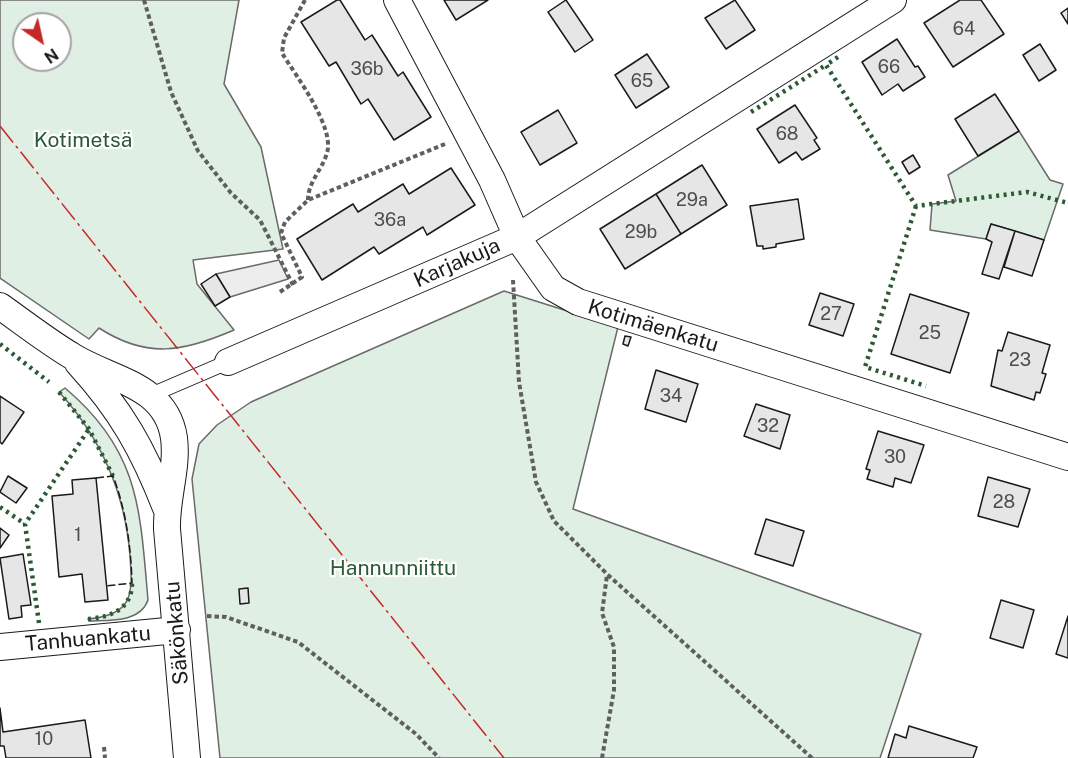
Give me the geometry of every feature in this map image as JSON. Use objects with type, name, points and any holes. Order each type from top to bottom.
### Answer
[{"type":"street","name":"Kotimäenkatu","points":[[397,0],[468,134],[517,237],[554,288],[578,303],[1068,457]]},
{"type":"street","name":"Karjakuja","points":[[228,362],[517,237],[893,0]]},
{"type":"street","points":[[0,306],[73,357],[131,383],[151,395]]},
{"type":"street","name":"Säkönkatu","points":[[73,357],[102,389],[136,440],[167,508]]},
{"type":"street","name":"Säkönkatu","points":[[151,395],[169,418],[174,437],[175,460],[167,508],[187,758]]},
{"type":"street","name":"Tanhuankatu","points":[[0,647],[177,630]]},
{"type":"lane","name":"Karjakuja","points":[[151,395],[228,362]]},
{"type":"path","points":[[144,0],[171,92],[198,151],[231,193],[260,220],[293,285]]},
{"type":"path","points":[[305,0],[284,38],[282,52],[328,134],[327,154],[308,189],[308,200]]},
{"type":"path","points":[[280,292],[302,277],[281,233],[285,222],[308,200],[468,134]]},
{"type":"path","points":[[513,279],[519,382],[537,482],[554,521],[607,574],[812,758]]},
{"type":"path","points":[[602,758],[614,690],[614,647],[602,613],[607,574]]},
{"type":"path","points":[[207,616],[226,617],[298,642],[416,734],[439,758]]},
{"type":"path","points":[[104,747],[105,758]]},
{"type":"green space","name":"Kotimetsä","points":[[0,0],[239,0],[224,84],[261,147],[283,249],[193,260],[197,284],[234,330],[198,343],[165,349],[133,344],[116,338],[99,328],[89,339],[0,278]]},
{"type":"green space","points":[[1019,131],[1050,180],[1063,184],[1044,240],[991,224],[986,239],[930,230],[932,204],[956,201],[948,175]]},
{"type":"green space","name":"Hannunniittu","points":[[504,291],[618,327],[573,509],[921,634],[880,758],[220,758],[192,479],[199,444],[217,425],[251,402]]},
{"type":"green space","points":[[65,388],[90,412],[108,435],[122,459],[132,484],[142,538],[148,600],[138,613],[123,619],[89,621],[88,619],[114,613],[127,601],[131,582],[130,556],[123,510],[108,468],[87,428],[59,392]]},
{"type":"shaded area","points":[[279,260],[288,279],[230,297],[216,274]]},
{"type":"building","points":[[340,0],[365,40],[372,35],[398,76],[403,72],[431,117],[394,140],[368,99],[361,104],[336,62],[329,66],[301,22]]},
{"type":"building","points":[[444,0],[488,0],[456,20]]},
{"type":"building","points":[[566,0],[593,40],[575,52],[548,12]]},
{"type":"building","points":[[735,0],[755,30],[726,49],[705,18]]},
{"type":"building","points":[[960,0],[981,0],[1004,34],[953,67],[924,23]]},
{"type":"building","points":[[1068,8],[1068,24],[1061,13]]},
{"type":"building","points":[[897,39],[915,67],[918,66],[925,77],[903,91],[898,84],[882,95],[862,62]]},
{"type":"building","points":[[1040,44],[1056,70],[1039,81],[1023,55]]},
{"type":"building","points":[[647,54],[669,87],[636,108],[615,75]]},
{"type":"building","points":[[995,94],[1019,131],[978,156],[955,119]]},
{"type":"building","points":[[795,105],[817,138],[814,140],[820,149],[802,160],[796,152],[779,163],[757,129]]},
{"type":"building","points":[[558,110],[577,143],[540,165],[521,132]]},
{"type":"building","points":[[913,155],[920,167],[909,174],[902,162]]},
{"type":"building","points":[[702,165],[727,205],[681,234],[656,194]]},
{"type":"building","points":[[451,168],[475,205],[427,235],[423,227],[379,254],[374,247],[322,280],[297,239],[353,204],[358,212],[403,184],[409,194]]},
{"type":"building","points":[[656,194],[681,234],[625,269],[600,229]]},
{"type":"building","points":[[798,199],[804,239],[763,249],[763,246],[757,246],[750,206]]},
{"type":"building","points":[[991,224],[1015,231],[999,279],[982,274],[992,242],[986,239]]},
{"type":"building","points":[[1015,231],[1044,240],[1032,276],[1004,267]]},
{"type":"building","points":[[216,274],[230,297],[215,306],[201,284]]},
{"type":"building","points":[[820,293],[854,304],[843,336],[809,325]]},
{"type":"building","points":[[910,294],[969,313],[950,373],[891,354]]},
{"type":"building","points":[[1008,332],[1050,345],[1042,373],[1046,374],[1040,393],[1036,392],[1034,400],[991,386],[998,350],[1002,351]]},
{"type":"building","points":[[625,336],[631,337],[628,346],[623,344]]},
{"type":"building","points":[[656,370],[698,384],[686,422],[645,409]]},
{"type":"building","points":[[0,396],[24,412],[2,444],[0,442]]},
{"type":"building","points":[[756,404],[790,415],[780,449],[744,436]]},
{"type":"building","points":[[878,431],[924,445],[911,483],[895,478],[893,487],[867,479],[870,470],[866,469]]},
{"type":"building","points":[[8,476],[27,488],[16,503],[0,492]]},
{"type":"building","points":[[988,477],[1030,489],[1018,527],[978,516]]},
{"type":"building","points":[[96,478],[108,600],[85,602],[82,574],[59,577],[52,496],[73,494],[72,480]]},
{"type":"building","points":[[766,519],[804,531],[793,566],[755,554]]},
{"type":"building","points":[[0,528],[9,535],[0,548]]},
{"type":"building","points":[[23,554],[31,605],[21,606],[22,617],[9,619],[0,558]]},
{"type":"building","points":[[248,588],[249,603],[240,604],[239,589]]},
{"type":"building","points":[[1001,600],[1034,610],[1023,648],[990,638]]},
{"type":"building","points":[[1068,616],[1068,658],[1056,654]]},
{"type":"building","points":[[0,708],[3,732],[85,720],[91,758],[6,758],[4,746],[0,746]]},
{"type":"building","points":[[909,726],[977,747],[973,758],[888,758],[895,734],[906,738]]},
{"type":"hedge","points":[[838,57],[826,65],[916,206],[1027,192],[1068,203]]},
{"type":"hedge","points":[[751,112],[826,65]]},
{"type":"hedge","points":[[916,206],[865,367],[926,386]]},
{"type":"hedge","points":[[0,344],[49,382]]},
{"type":"hedge","points":[[59,392],[89,429],[113,476]]},
{"type":"hedge","points":[[39,623],[25,524],[89,429]]},
{"type":"hedge","points":[[0,507],[25,524]]},
{"type":"hedge","points":[[88,619],[112,614],[119,610],[128,599],[132,583]]},
{"type":"fence","points":[[96,478],[113,476],[127,529],[130,556],[132,583],[106,586]]},
{"type":"power","points":[[0,126],[504,758]]}]
